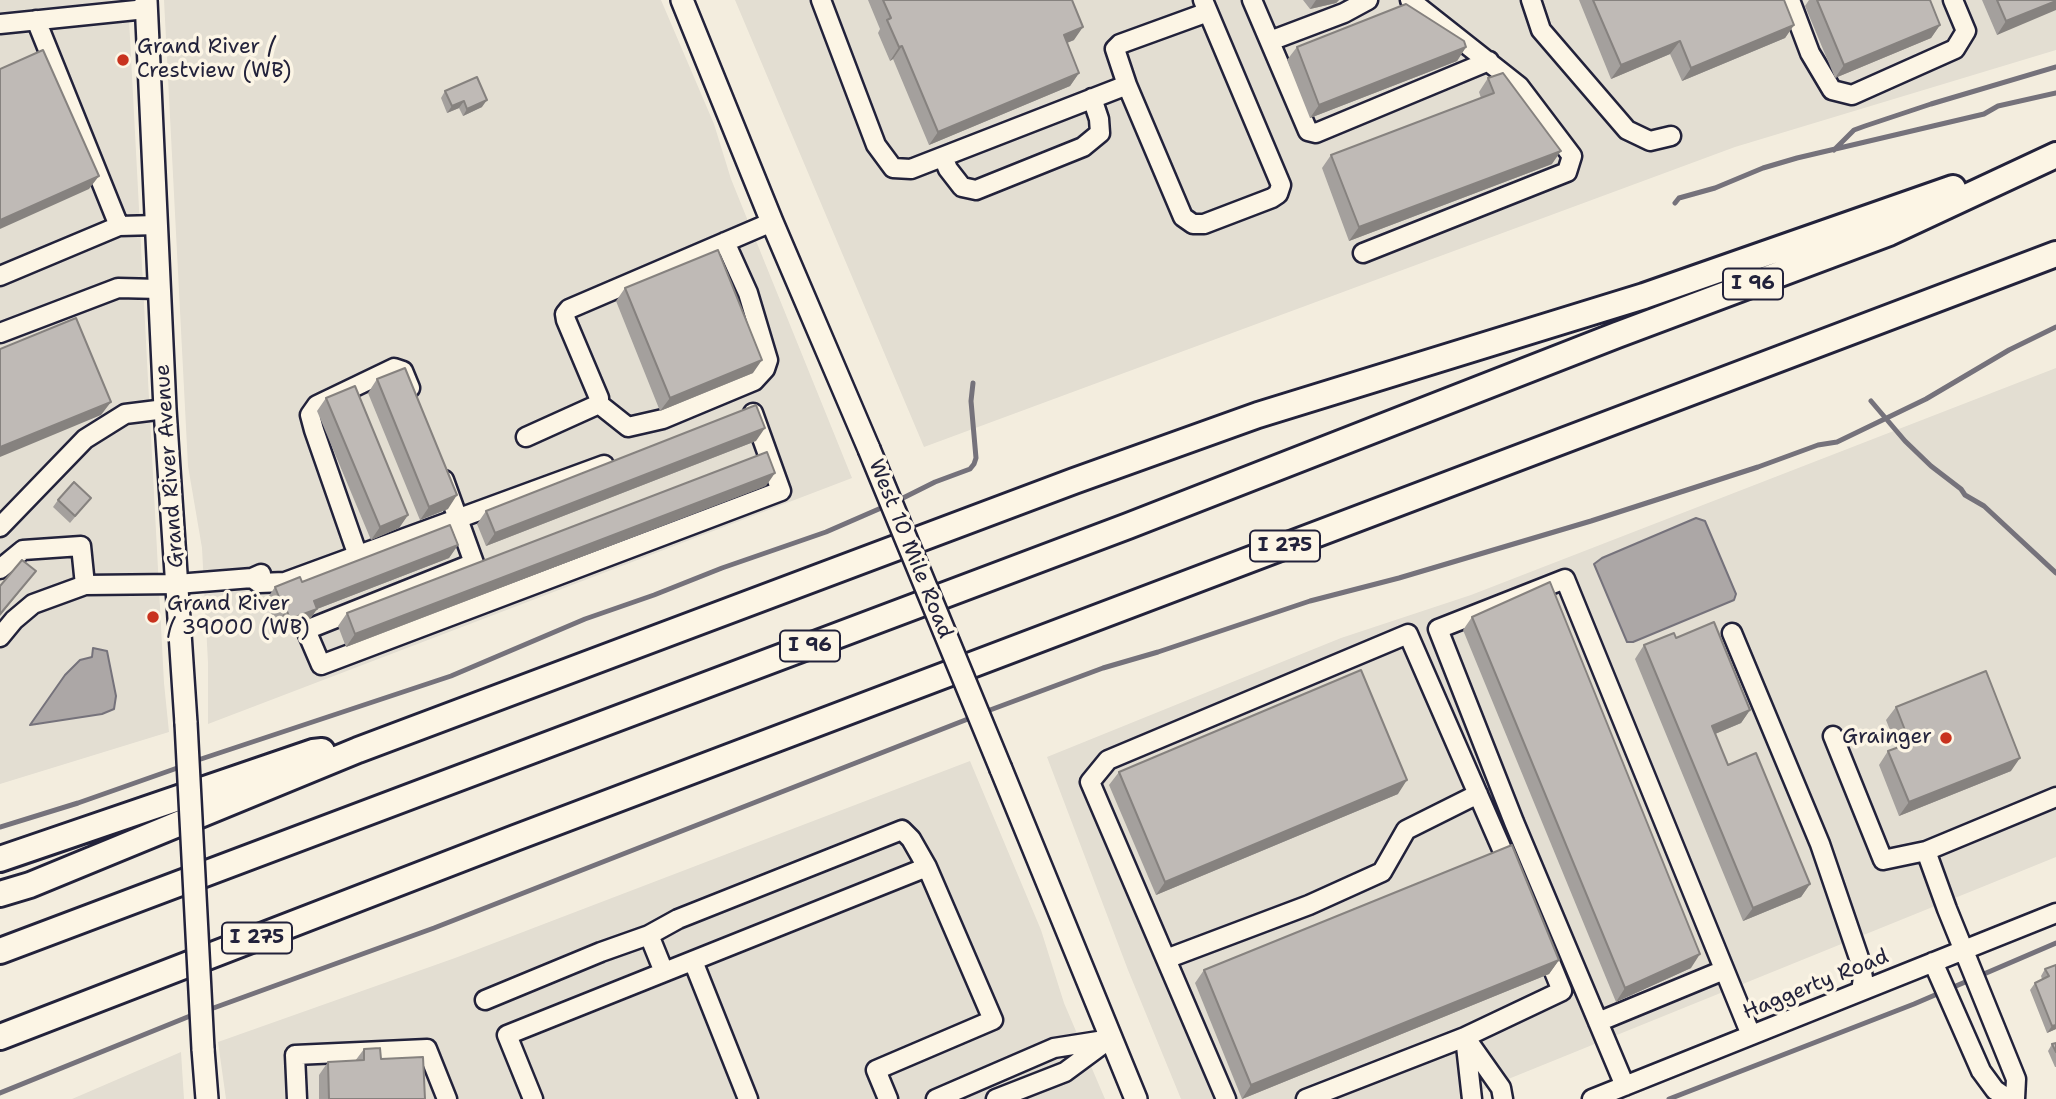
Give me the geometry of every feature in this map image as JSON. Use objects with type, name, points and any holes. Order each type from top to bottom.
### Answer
[{"type":"highway","points":[[0,894],[30,885],[358,750],[1074,481],[1258,415],[1644,296],[2056,154]]},
{"type":"highway","name":"I 96","points":[[0,951],[1128,526],[1618,335],[1889,233],[2056,154]]},
{"type":"highway","name":"I 275","points":[[0,1037],[541,828],[2056,254]]},
{"type":"highway","points":[[0,859],[313,752],[358,750]]},
{"type":"main road","name":"West 10 Mile Road","points":[[682,0],[1136,1099]]},
{"type":"main road","name":"Grand River Avenue","points":[[146,4],[166,409],[206,1099]]},
{"type":"street","points":[[821,0],[876,145],[893,168],[911,169],[1127,85]]},
{"type":"street","points":[[1252,0],[1308,131],[1316,133],[1489,61]]},
{"type":"street","points":[[1269,41],[1343,13],[1368,0]]},
{"type":"street","points":[[1363,253],[1567,172],[1572,156],[1519,86],[1410,0]]},
{"type":"street","points":[[1531,0],[1541,30],[1627,130],[1650,141],[1671,136]]},
{"type":"street","points":[[1790,0],[1811,53],[1832,90],[1852,95],[1955,49],[1966,31],[1953,0]]},
{"type":"street","points":[[0,24],[146,4]]},
{"type":"street","points":[[1206,6],[1280,185],[1278,194],[1204,224],[1193,224],[1183,217],[1127,85],[1115,49],[1120,44],[1206,6]]},
{"type":"street","points":[[36,20],[119,226]]},
{"type":"street","points":[[943,157],[948,169],[962,187],[976,190],[1083,147],[1100,133],[1100,119],[1092,98]]},
{"type":"street","points":[[599,404],[599,398],[565,314],[569,309],[772,222]]},
{"type":"street","points":[[0,276],[119,226],[157,225]]},
{"type":"street","points":[[599,404],[628,427],[663,419],[754,381],[765,369],[768,359],[748,293],[725,242]]},
{"type":"street","points":[[0,333],[118,288],[160,289]]},
{"type":"street","points":[[358,556],[310,415],[317,405],[356,394],[394,368],[403,371],[417,408]]},
{"type":"street","points":[[526,437],[599,404]]},
{"type":"street","points":[[0,527],[85,439],[125,414],[166,409]]},
{"type":"street","points":[[440,469],[474,563],[306,630],[321,666],[781,491],[752,410],[739,415]]},
{"type":"street","points":[[0,637],[14,620],[33,604],[85,585],[177,584],[252,578],[259,583],[278,583],[358,556],[413,528],[459,519],[625,457]]},
{"type":"street","points":[[0,569],[23,550],[81,545],[85,585]]},
{"type":"street","points":[[1625,1086],[1514,822],[1438,629],[1565,579],[1751,1035]]},
{"type":"street","points":[[1226,1099],[1090,782],[1108,760],[1408,634],[1517,883]]},
{"type":"street","points":[[1732,634],[1820,844],[1860,961],[1863,978],[1861,991]]},
{"type":"street","points":[[1833,736],[1883,860],[1926,851],[2056,797]]},
{"type":"street","points":[[1166,959],[1309,905],[1382,872],[1406,830],[1478,794]]},
{"type":"street","points":[[485,1000],[649,935],[678,919],[902,830],[911,839],[927,867],[993,1020],[876,1070],[888,1099]]},
{"type":"street","points":[[1926,851],[2016,1079],[2015,1099]]},
{"type":"street","points":[[533,1099],[507,1035],[927,867]]},
{"type":"street","name":"Haggerty Road","points":[[1592,1099],[2056,913]]},
{"type":"street","points":[[1306,1099],[1465,1037],[1562,991],[1538,932]]},
{"type":"street","points":[[649,935],[664,972]]},
{"type":"street","points":[[693,961],[748,1099]]},
{"type":"street","points":[[1933,962],[1981,1071],[1995,1090],[2008,1099]]},
{"type":"street","points":[[1598,1022],[1724,970]]},
{"type":"street","points":[[1465,1037],[1472,1099]]},
{"type":"street","points":[[1465,1037],[1501,1087],[1503,1099]]},
{"type":"street","points":[[936,1099],[1054,1048],[1111,1039]]},
{"type":"street","points":[[996,1099],[1065,1072],[1111,1039]]},
{"type":"street","points":[[297,1099],[295,1055],[427,1049],[447,1099]]},
{"type":"shaded area","points":[[0,0],[128,0],[164,683],[169,732],[0,784]]},
{"type":"shaded area","points":[[164,0],[661,0],[714,124],[731,179],[852,478],[208,724],[202,548],[188,466]]},
{"type":"shaded area","points":[[735,0],[2056,0],[2056,50],[1735,147],[924,447]]},
{"type":"shaded area","points":[[2056,368],[2056,857],[1459,1099],[1181,1099],[1128,970],[1047,757],[1341,638],[1471,595]]},
{"type":"shaded area","points":[[1696,518],[1705,521],[1736,594],[1734,600],[1633,642],[1627,642],[1594,564],[1602,558]]},
{"type":"shaded area","points":[[93,648],[107,651],[116,696],[114,709],[102,714],[30,725],[65,675],[80,660],[92,657]]},
{"type":"shaded area","points":[[970,761],[1041,930],[1064,1003],[1105,1099],[226,1099],[218,1042],[455,958]]},
{"type":"shaded area","points":[[181,1052],[184,1099],[72,1099]]},
{"type":"building","points":[[883,0],[1072,0],[1083,27],[1064,35],[1079,73],[938,132],[902,46],[899,47],[887,20],[891,18]]},
{"type":"building","points":[[1593,0],[1784,0],[1794,25],[1691,68],[1680,41],[1621,65]]},
{"type":"building","points":[[1817,0],[1930,0],[1940,25],[1844,65]]},
{"type":"building","points":[[1997,0],[2056,0],[2056,1],[2006,21]]},
{"type":"building","points":[[1406,4],[1464,41],[1466,47],[1319,105],[1297,47]]},
{"type":"building","points":[[43,50],[99,176],[0,220],[0,69]]},
{"type":"building","points":[[1503,73],[1561,151],[1359,227],[1331,155],[1494,93],[1488,78]]},
{"type":"building","points":[[477,77],[487,100],[467,109],[464,101],[452,106],[445,91]]},
{"type":"building","points":[[718,250],[762,360],[670,398],[625,288]]},
{"type":"building","points":[[76,318],[111,402],[0,447],[0,349]]},
{"type":"building","points":[[405,368],[457,495],[429,507],[377,379]]},
{"type":"building","points":[[355,386],[408,515],[380,527],[326,398]]},
{"type":"building","points":[[756,405],[765,428],[495,533],[486,511]]},
{"type":"building","points":[[767,452],[775,473],[355,634],[347,613]]},
{"type":"building","points":[[74,482],[91,498],[75,516],[58,500]]},
{"type":"building","points":[[450,525],[458,545],[314,601],[317,609],[290,619],[287,611],[285,612],[275,587],[300,577],[302,582]]},
{"type":"building","points":[[22,560],[36,571],[0,614],[0,586]]},
{"type":"building","points":[[1550,582],[1700,954],[1625,988],[1472,617]]},
{"type":"building","points":[[1714,622],[1750,710],[1712,726],[1728,765],[1756,753],[1810,884],[1753,908],[1644,645],[1674,633],[1676,638]]},
{"type":"building","points":[[1361,670],[1407,780],[1165,882],[1119,772]]},
{"type":"building","name":"Grainger","points":[[1986,671],[2020,758],[1909,802],[1888,751],[1910,743],[1896,707]]},
{"type":"building","points":[[1512,845],[1559,960],[1251,1085],[1204,970]]},
{"type":"building","points":[[2056,965],[2056,1025],[2052,1026],[2035,983],[2049,976],[2045,969]]},
{"type":"building","points":[[380,1048],[381,1059],[423,1057],[425,1099],[329,1099],[328,1062],[364,1060],[364,1049]]},
{"type":"waterway","points":[[1834,150],[1854,130],[2056,67]]},
{"type":"waterway","points":[[1675,203],[1679,198],[1797,158],[1984,114],[1998,106],[2056,93]]},
{"type":"waterway","points":[[982,713],[1103,668],[1310,601],[1399,578],[1591,521],[1818,445],[1837,442],[1926,399],[2009,350],[2056,327]]},
{"type":"waterway","points":[[897,501],[935,482],[970,469],[974,464],[976,458],[971,401],[973,383]]},
{"type":"waterway","points":[[1871,401],[1905,441],[1931,466],[1965,495],[1984,506],[2056,573]]},
{"type":"waterway","points":[[192,762],[451,676],[585,619],[826,532],[888,505]]},
{"type":"waterway","points":[[208,1010],[434,928],[973,717]]},
{"type":"waterway","points":[[0,827],[183,766]]},
{"type":"waterway","points":[[1669,1099],[1914,1004],[2056,943]]},
{"type":"waterway","points":[[0,1093],[195,1014]]},
{"type":"place","name":"Grand River / Crestview (WB)","points":[[123,60]]},
{"type":"place","name":"Grand River / 39000 (WB)","points":[[153,617]]},
{"type":"place","name":"Grainger","points":[[1946,738]]}]
